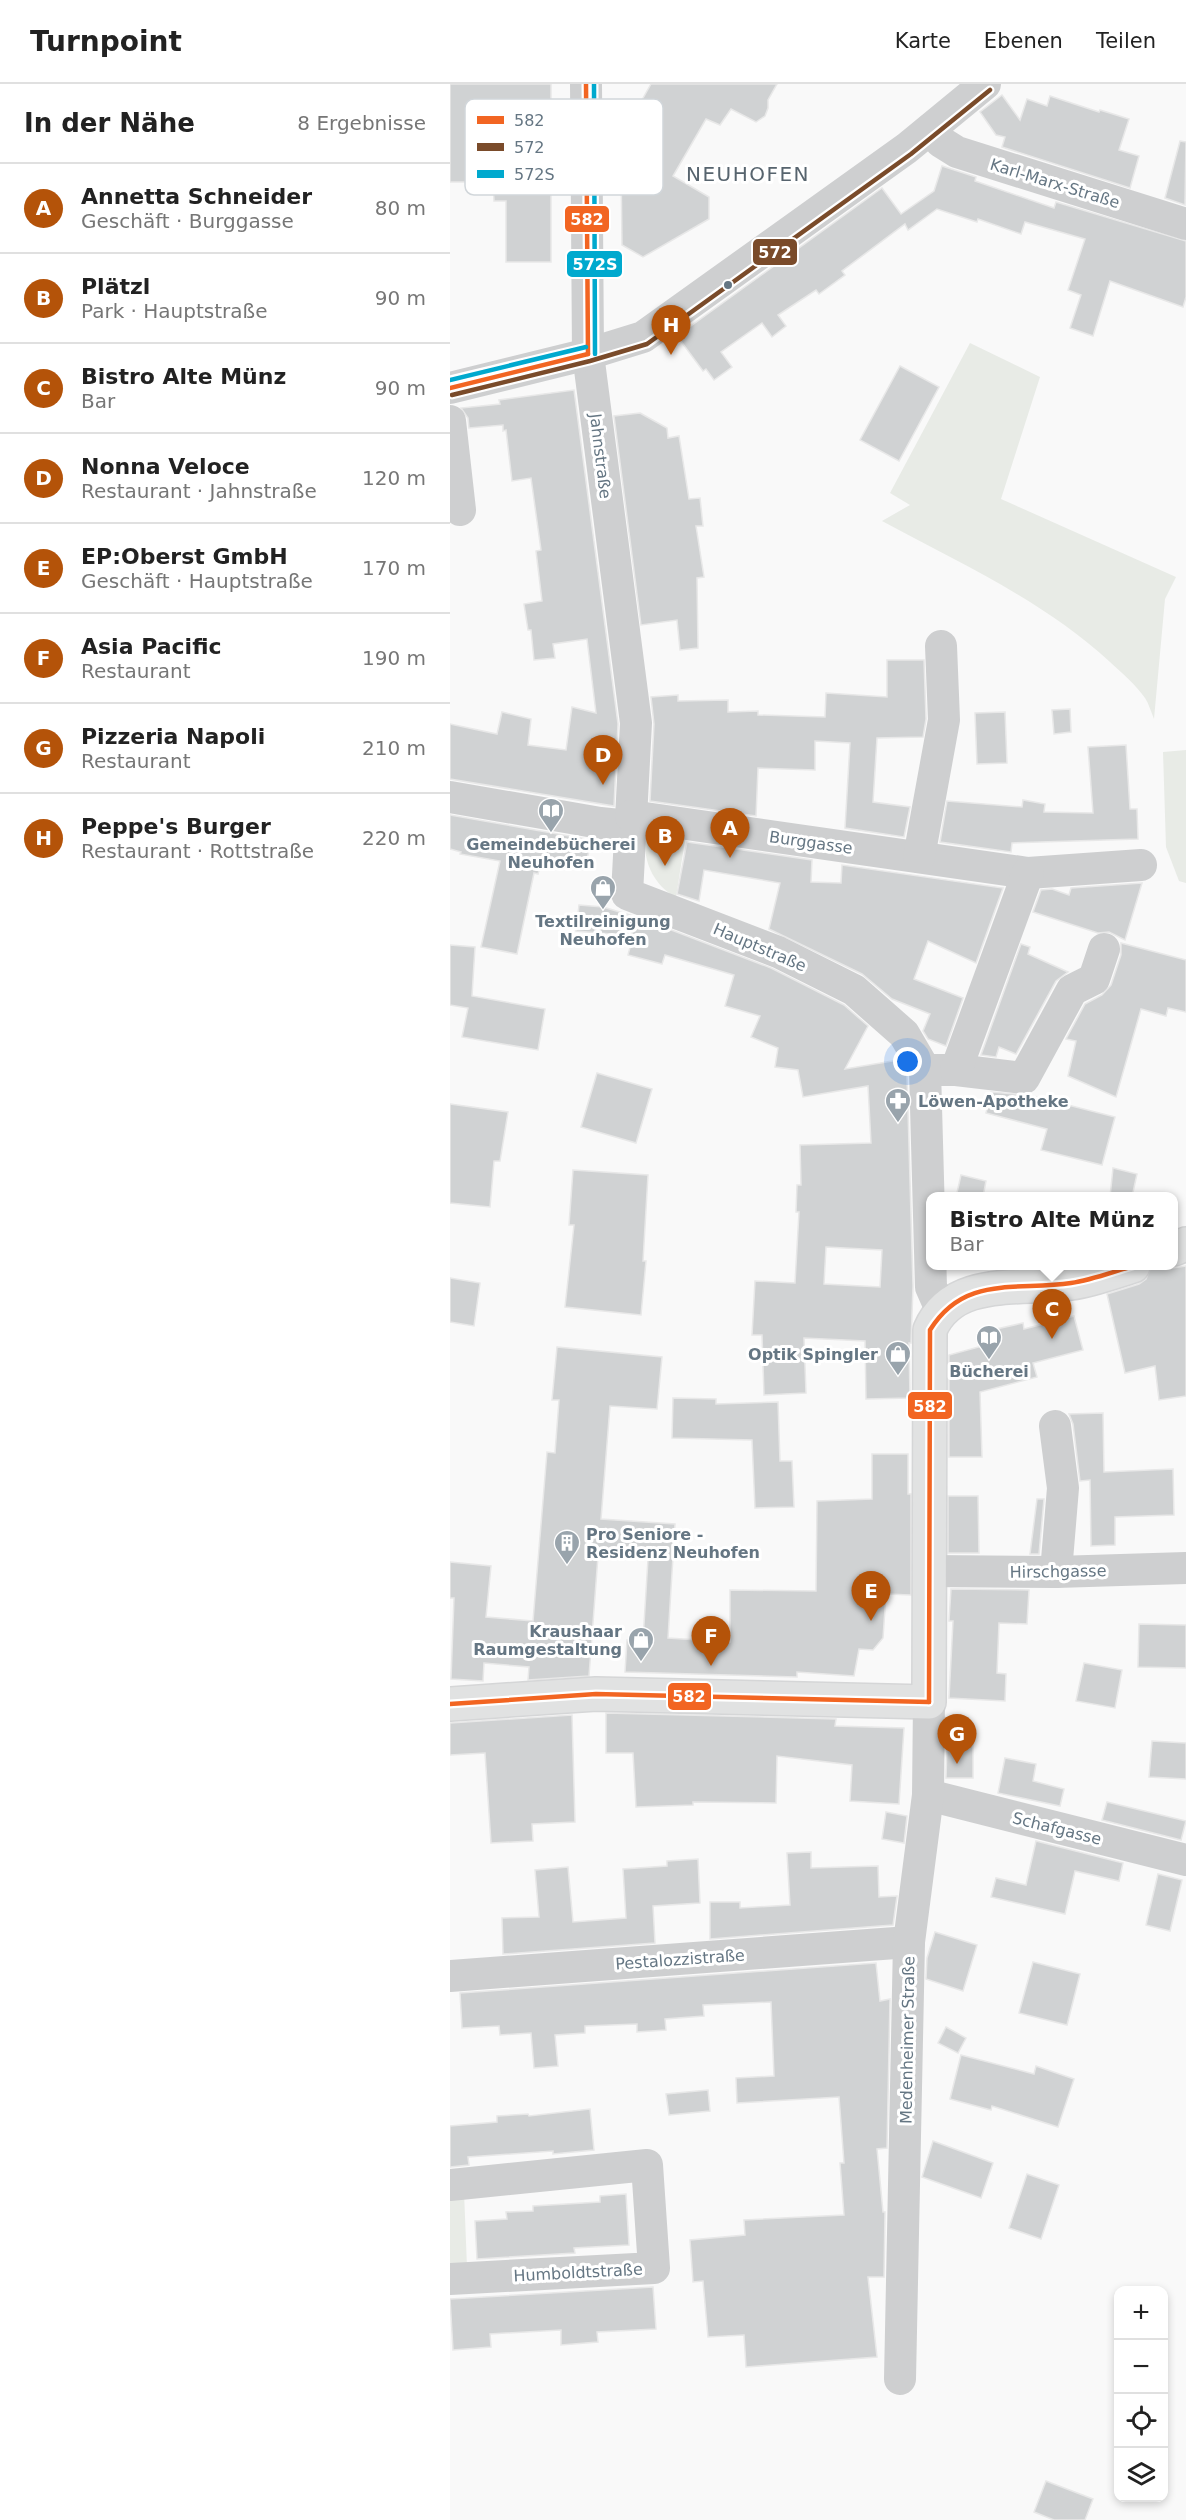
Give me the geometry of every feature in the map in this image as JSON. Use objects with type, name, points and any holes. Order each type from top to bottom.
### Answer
[{"type":"main road","points":[[450,1704],[596,1694],[929,1702],[930,1330],[942,1312],[954,1300],[965,1294],[992,1288],[1070,1284],[1119,1270]]},
{"type":"street","name":"Jahnstraße","points":[[586,84],[586,99]]},
{"type":"street","points":[[450,388],[588,354],[643,337],[932,128],[985,84]]},
{"type":"street","name":"Karl-Marx-Straße","points":[[932,128],[941,142],[957,152],[1186,224]]},
{"type":"street","name":"Jahnstraße","points":[[587,195],[588,354],[636,723],[631,821]]},
{"type":"street","points":[[450,421],[460,510]]},
{"type":"street","points":[[919,857],[944,720],[941,646]]},
{"type":"street","name":"Burggasse","points":[[450,797],[600,823],[631,821],[1028,873],[1141,865]]},
{"type":"street","name":"Hauptstraße","points":[[631,821],[627,894],[778,952],[854,990],[904,1034],[925,1070],[928,1192]]},
{"type":"street","points":[[956,1070],[1028,873]]},
{"type":"street","points":[[925,1070],[956,1070],[1024,1078],[1072,990],[1094,979],[1104,949]]},
{"type":"street","name":"Hauptstraße","points":[[931,1270],[931,1287],[942,1312]]},
{"type":"street","points":[[1055,1426],[1063,1488],[1056,1572]]},
{"type":"street","name":"Hirschgasse","points":[[931,1571],[1056,1572],[1186,1568]]},
{"type":"street","name":"Medenheimer Straße","points":[[900,2379],[909,1942],[928,1795],[929,1702]]},
{"type":"street","name":"Schafgasse","points":[[928,1795],[1186,1860]]},
{"type":"street","name":"Pestalozzistraße","points":[[450,1976],[909,1942]]},
{"type":"street","name":"Humboldtstraße","points":[[450,2185],[647,2164],[654,2268],[450,2279]]},
{"type":"shaded area","points":[[970,343],[1040,377],[1001,499],[1176,577],[1165,599],[1154,719],[1146,700],[1133,684],[1110,662],[1058,620],[1000,584],[882,521],[910,505],[890,493]]},
{"type":"shaded area","points":[[1186,750],[1186,883],[1179,881],[1166,847],[1163,752]]},
{"type":"shaded area","points":[[648,832],[686,834],[676,897],[661,886],[650,870],[645,851]]},
{"type":"shaded area","points":[[464,2192],[467,2267],[450,2268],[450,2193]]},
{"type":"building","points":[[450,84],[551,84],[551,99],[465,99],[465,182],[450,182]]},
{"type":"building","points":[[651,84],[777,84],[768,100],[765,116],[756,122],[731,109],[720,125],[706,119],[673,176],[709,197],[709,219],[643,257],[622,245],[621,195],[663,195],[663,99],[643,99]]},
{"type":"building","points":[[1002,95],[1020,120],[1027,99],[1047,106],[1050,96],[1129,119],[1119,150],[1139,156],[1130,188],[1002,147],[1005,137],[996,135],[980,112]]},
{"type":"building","points":[[1180,141],[1186,142],[1185,205],[1165,198]]},
{"type":"building","points":[[942,166],[976,177],[975,181],[1054,208],[1056,202],[1186,241],[1186,297],[1183,307],[1110,281],[1093,336],[1070,328],[1081,295],[1068,290],[1085,239],[1025,222],[1021,234],[978,219],[977,222],[937,209],[908,230],[905,224],[842,271],[845,275],[819,294],[816,290],[778,315],[786,326],[772,337],[762,323],[721,352],[732,367],[714,380],[706,369],[703,371],[677,336],[882,188],[901,214],[934,191]]},
{"type":"building","points":[[494,195],[551,195],[551,262],[506,262],[506,201],[494,201]]},
{"type":"building","points":[[900,366],[939,387],[899,461],[860,440]]},
{"type":"building","points":[[574,390],[618,724],[614,806],[450,779],[450,724],[497,734],[502,712],[531,719],[528,745],[566,750],[572,707],[596,713],[587,639],[553,644],[555,658],[534,660],[531,630],[528,630],[524,604],[542,601],[536,551],[541,550],[531,478],[512,481],[506,430],[503,431],[503,425],[469,428],[468,418],[461,408],[500,404],[499,400]]},
{"type":"building","points":[[640,413],[667,428],[668,438],[679,436],[689,499],[700,498],[703,526],[696,526],[704,577],[697,578],[698,648],[680,650],[677,620],[641,625],[614,416]]},
{"type":"building","points":[[887,660],[924,660],[926,719],[923,737],[877,738],[873,802],[910,807],[904,837],[845,828],[850,743],[815,741],[815,770],[758,768],[756,816],[650,801],[654,724],[651,697],[678,695],[678,701],[728,700],[728,712],[758,711],[758,715],[825,717],[826,693],[887,697]]},
{"type":"building","points":[[1070,709],[1071,732],[1054,734],[1052,710]]},
{"type":"building","points":[[1005,712],[1007,763],[977,764],[975,713]]},
{"type":"building","points":[[1126,745],[1130,809],[1137,809],[1138,839],[1012,843],[1011,852],[940,842],[947,801],[1022,807],[1023,800],[1045,804],[1044,812],[1093,813],[1088,747]]},
{"type":"building","points":[[450,815],[592,840],[584,870],[554,864],[554,869],[540,866],[538,874],[534,873],[517,954],[481,947],[500,861],[460,854],[461,852],[450,849]]},
{"type":"building","points":[[687,842],[812,860],[811,882],[841,883],[842,865],[1003,888],[976,963],[928,941],[914,979],[963,998],[946,1046],[928,1039],[923,1031],[930,1014],[892,999],[862,974],[769,929],[780,883],[704,870],[699,901],[677,894]]},
{"type":"building","points":[[1142,883],[1125,940],[1109,932],[1098,933],[1033,912],[1041,890],[1052,889],[1069,895],[1071,888]]},
{"type":"building","points":[[579,905],[603,907],[640,918],[771,968],[844,1005],[868,1026],[845,1069],[898,1060],[907,1075],[913,1286],[911,1343],[909,1343],[910,1398],[866,1399],[865,1341],[804,1338],[806,1393],[764,1395],[762,1335],[752,1335],[755,1281],[795,1283],[799,1212],[796,1212],[797,1185],[801,1185],[800,1145],[871,1143],[868,1086],[803,1097],[798,1070],[775,1067],[778,1048],[751,1037],[760,1016],[725,1006],[734,975],[665,955],[662,964],[628,955],[633,936],[576,931]],"holes":[[[826,1247],[882,1250],[880,1287],[824,1284]]]},
{"type":"building","points":[[1121,943],[1186,960],[1186,1012],[1168,1008],[1166,1016],[1141,1009],[1116,1097],[1068,1076],[1076,1041],[1066,1039],[1085,1004],[1102,995],[1111,985],[1121,955]]},
{"type":"building","points":[[1021,944],[1030,947],[1028,954],[1068,972],[1056,981],[1016,1054],[999,1047],[996,1057],[981,1055]]},
{"type":"building","points":[[450,945],[475,947],[472,996],[545,1009],[538,1050],[462,1037],[468,1008],[450,1005]]},
{"type":"building","points":[[597,1073],[652,1089],[636,1143],[581,1127]]},
{"type":"building","points":[[991,1092],[1029,1095],[1115,1117],[1102,1165],[1041,1150],[1047,1129],[986,1113]]},
{"type":"building","points":[[450,1104],[508,1112],[500,1161],[494,1161],[490,1207],[450,1203]]},
{"type":"building","points":[[1113,1168],[1137,1174],[1133,1192],[1111,1192]]},
{"type":"building","points":[[573,1170],[648,1175],[643,1261],[646,1261],[641,1315],[565,1307],[574,1225],[569,1225]]},
{"type":"building","points":[[961,1175],[986,1181],[984,1192],[957,1192]]},
{"type":"building","points":[[1186,1266],[1186,1396],[1159,1400],[1155,1366],[1125,1373],[1107,1294],[1139,1284],[1146,1279],[1149,1270],[1178,1270],[1178,1267]]},
{"type":"building","points":[[450,1278],[480,1283],[474,1326],[450,1322]]},
{"type":"building","points":[[1074,1316],[1083,1350],[1033,1363],[1037,1377],[980,1392],[982,1457],[949,1457],[949,1355],[986,1345],[983,1332],[1023,1323],[1024,1329]]},
{"type":"building","points":[[557,1347],[662,1357],[657,1409],[610,1406],[601,1519],[675,1524],[668,1638],[730,1642],[730,1590],[816,1591],[817,1501],[872,1499],[872,1454],[908,1454],[908,1494],[911,1494],[911,1595],[886,1594],[883,1638],[873,1650],[859,1649],[854,1676],[797,1672],[797,1677],[625,1672],[627,1640],[643,1640],[648,1559],[598,1556],[589,1676],[528,1680],[529,1667],[484,1663],[483,1681],[451,1679],[454,1598],[450,1598],[450,1562],[491,1566],[486,1617],[533,1621],[547,1452],[555,1453],[559,1400],[552,1400]]},
{"type":"building","points":[[673,1398],[716,1399],[716,1404],[778,1402],[780,1461],[792,1461],[794,1507],[755,1508],[752,1440],[672,1438]]},
{"type":"building","points":[[1103,1413],[1104,1472],[1173,1469],[1174,1515],[1115,1517],[1115,1545],[1091,1546],[1090,1480],[1080,1481],[1073,1424],[1069,1414]]},
{"type":"building","points":[[948,1496],[978,1496],[979,1553],[948,1553]]},
{"type":"building","points":[[1037,1499],[1044,1499],[1039,1554],[1030,1554]]},
{"type":"building","points":[[951,1589],[1029,1590],[1027,1624],[999,1623],[997,1673],[1006,1674],[1005,1701],[949,1698],[953,1621],[949,1621]]},
{"type":"building","points":[[1139,1624],[1186,1625],[1186,1668],[1138,1667]]},
{"type":"building","points":[[1084,1663],[1122,1670],[1115,1708],[1076,1701]]},
{"type":"building","points":[[606,1713],[836,1719],[835,1726],[904,1728],[899,1804],[850,1801],[852,1765],[777,1756],[776,1803],[693,1802],[693,1805],[636,1807],[633,1753],[606,1753]]},
{"type":"building","points":[[572,1715],[575,1822],[532,1824],[533,1841],[491,1843],[485,1753],[450,1755],[450,1723]]},
{"type":"building","points":[[1152,1741],[1186,1743],[1186,1779],[1149,1777]]},
{"type":"building","points":[[947,1744],[973,1744],[973,1778],[946,1778]]},
{"type":"building","points":[[1005,1758],[1036,1764],[1033,1781],[1064,1789],[1060,1806],[998,1793]]},
{"type":"building","points":[[1107,1802],[1186,1821],[1181,1840],[1102,1820]]},
{"type":"building","points":[[886,1812],[907,1816],[904,1843],[882,1839]]},
{"type":"building","points":[[1036,1841],[1123,1863],[1119,1881],[1075,1871],[1065,1914],[991,1897],[996,1878],[1026,1885]]},
{"type":"building","points":[[811,1852],[811,1868],[878,1866],[879,1897],[897,1896],[893,1925],[710,1939],[710,1902],[740,1902],[740,1908],[790,1905],[787,1853]]},
{"type":"building","points":[[698,1859],[700,1903],[653,1906],[655,1943],[503,1954],[502,1918],[539,1917],[535,1870],[568,1867],[573,1922],[626,1918],[623,1869],[667,1866],[667,1861]]},
{"type":"building","points":[[1158,1874],[1182,1880],[1170,1931],[1146,1925]]},
{"type":"building","points":[[935,1932],[977,1945],[963,1991],[926,1979],[927,1958]]},
{"type":"building","points":[[1033,1962],[1080,1974],[1067,2025],[1019,2013]]},
{"type":"building","points":[[876,1963],[880,2001],[890,1999],[887,2148],[877,2149],[883,2212],[885,2212],[884,2277],[868,2277],[877,2357],[746,2367],[744,2335],[708,2337],[703,2281],[693,2282],[690,2240],[745,2235],[744,2220],[844,2215],[840,2163],[844,2163],[839,2097],[737,2103],[736,2078],[774,2076],[771,2002],[703,2005],[704,2016],[665,2019],[666,2030],[637,2032],[637,2024],[585,2026],[585,2033],[555,2035],[558,2066],[534,2068],[531,2033],[500,2035],[499,2026],[462,2028],[460,1993]]},
{"type":"building","points":[[946,2027],[966,2038],[958,2053],[938,2043]]},
{"type":"building","points":[[961,2055],[1034,2074],[1036,2066],[1074,2079],[1058,2127],[992,2106],[991,2110],[950,2099]]},
{"type":"building","points":[[708,2090],[710,2111],[669,2115],[666,2094]]},
{"type":"building","points":[[590,2109],[594,2150],[468,2157],[469,2165],[450,2167],[450,2126],[497,2122],[497,2116],[528,2114],[529,2116]]},
{"type":"building","points":[[933,2141],[993,2163],[981,2198],[922,2177]]},
{"type":"building","points":[[1027,2174],[1059,2185],[1041,2239],[1009,2228]]},
{"type":"building","points":[[626,2194],[629,2245],[574,2248],[575,2253],[477,2259],[475,2221],[507,2219],[506,2212],[533,2211],[533,2206],[600,2202],[600,2196]]},
{"type":"building","points":[[653,2287],[656,2329],[597,2332],[598,2342],[561,2345],[561,2330],[490,2334],[491,2347],[453,2350],[450,2299]]},
{"type":"building","points":[[1046,2481],[1093,2499],[1085,2520],[1054,2520],[1034,2512]]},
{"type":"transit line","name":"582","points":[[586,84],[586,99]]},
{"type":"transit line","name":"572S","points":[[594,84],[594,99]]},
{"type":"transit line","name":"572","points":[[452,395],[590,361],[647,344],[911,154],[990,90]]},
{"type":"transit line","name":"582","points":[[587,195],[588,354]]},
{"type":"transit line","name":"572S","points":[[594,195],[595,354]]},
{"type":"transit line","name":"572S","points":[[450,380],[586,347]]},
{"type":"transit line","name":"582","points":[[450,388],[588,354]]},
{"type":"transit line","name":"582","points":[[929,1702],[930,1330],[958,1301],[975,1293],[1011,1287],[1071,1283],[1120,1270]]},
{"type":"transit line","name":"582","points":[[450,1704],[596,1694],[929,1702]]},
{"type":"place","name":"Peppe's Burger","points":[[671,355]]},
{"type":"place","name":"Nonna Veloce","points":[[603,785]]},
{"type":"place","name":"Gemeindebücherei Neuhofen","points":[[551,834]]},
{"type":"place","name":"Annetta Schneider","points":[[730,858]]},
{"type":"place","name":"Plätzl","points":[[665,866]]},
{"type":"place","name":"Textilreinigung Neuhofen","points":[[603,911]]},
{"type":"place","name":"Löwen-Apotheke","points":[[898,1124]]},
{"type":"place","name":"Bistro Alte Münz","points":[[1052,1339]]},
{"type":"place","name":"Bücherei","points":[[989,1361]]},
{"type":"place","name":"Optik Spingler","points":[[898,1377]]},
{"type":"place","name":"Pro Seniore - Residenz Neuhofen","points":[[567,1566]]},
{"type":"place","name":"EP:Oberst GmbH","points":[[871,1621]]},
{"type":"place","name":"Kraushaar Raumgestaltung","points":[[641,1663]]},
{"type":"place","name":"Asia Pacific","points":[[711,1666]]},
{"type":"place","name":"Pizzeria Napoli","points":[[957,1764]]},
{"type":"district","name":"NEUHOFEN","points":[[748,174]]}]
